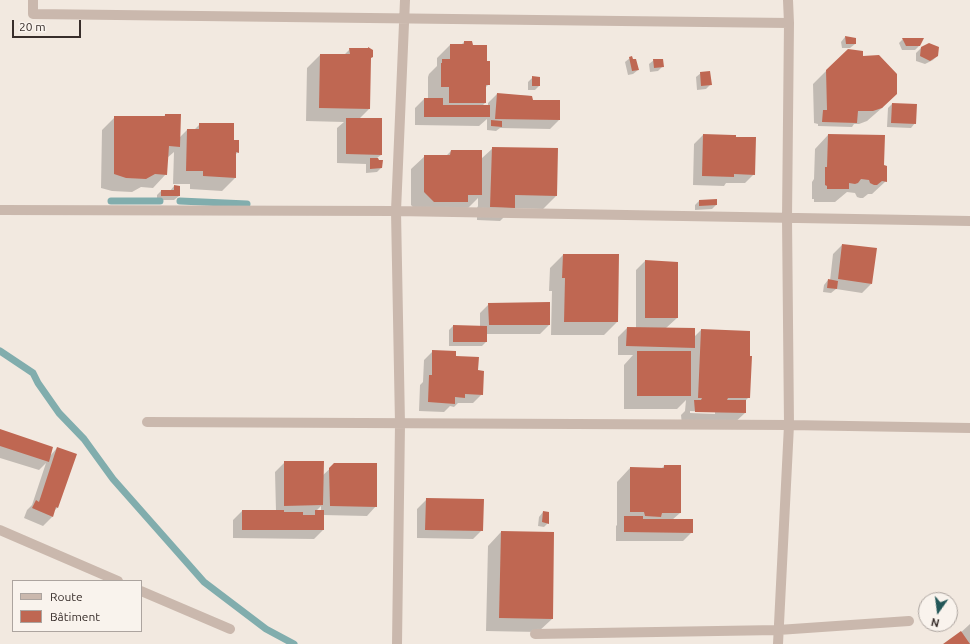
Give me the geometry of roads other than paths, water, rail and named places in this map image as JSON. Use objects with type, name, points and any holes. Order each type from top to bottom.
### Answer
[{"type":"street","points":[[34,0],[33,14],[790,23]]},
{"type":"street","points":[[397,644],[400,424],[396,211],[406,0]]},
{"type":"street","points":[[778,644],[789,425],[787,218],[790,23],[788,0]]},
{"type":"street","points":[[0,210],[396,211],[970,221]]},
{"type":"street","points":[[147,422],[789,425],[970,428]]},
{"type":"street","points":[[0,530],[116,580]]},
{"type":"street","points":[[142,591],[230,629]]},
{"type":"street","points":[[535,634],[778,630],[909,622]]},
{"type":"waterway","points":[[111,201],[160,201]]},
{"type":"waterway","points":[[180,201],[247,204]]},
{"type":"waterway","points":[[0,351],[33,373],[38,383],[59,413],[84,439],[113,479],[204,582],[266,629],[294,644]]}]
